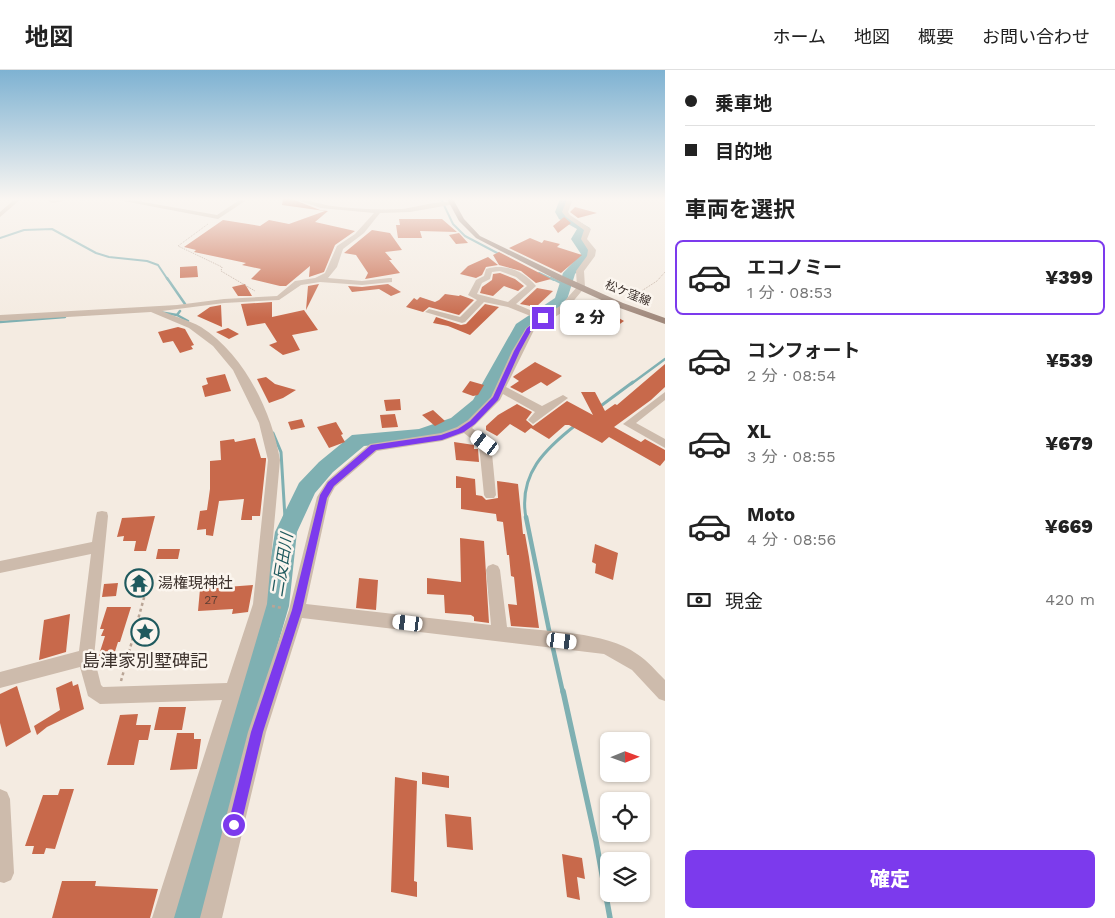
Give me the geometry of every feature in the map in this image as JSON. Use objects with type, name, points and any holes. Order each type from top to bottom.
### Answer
[{"type":"street","points":[[321,280],[333,268],[340,248],[355,239]]},
{"type":"street","name":"松ケ窪線","points":[[483,239],[560,278],[665,321]]},
{"type":"street","points":[[211,918],[257,732],[297,610],[323,497],[331,484],[374,447],[442,437],[464,428],[491,405],[517,351],[538,316],[563,308],[580,286],[580,271],[591,256],[592,250],[584,239]]},
{"type":"street","points":[[510,305],[532,286],[528,281],[503,268],[489,270],[487,277],[478,282],[472,294],[482,299],[510,305],[538,316]]},
{"type":"street","points":[[0,318],[156,312],[230,301],[270,299],[286,294],[295,285],[321,280],[362,283],[389,280]]},
{"type":"street","points":[[429,312],[462,320],[482,299]]},
{"type":"street","points":[[156,312],[176,318],[199,330],[234,362],[271,441],[274,460],[260,604],[163,918]]},
{"type":"street","points":[[500,388],[542,411]]},
{"type":"street","points":[[665,395],[628,424],[665,444]]},
{"type":"street","points":[[533,420],[542,411],[562,398]]},
{"type":"street","points":[[464,428],[485,443],[490,495]]},
{"type":"street","points":[[102,516],[86,657],[94,690],[100,696],[232,691]]},
{"type":"street","points":[[0,567],[98,547]]},
{"type":"street","points":[[493,570],[500,634]]},
{"type":"street","points":[[297,610],[604,646],[624,653],[638,663],[665,693]]},
{"type":"street","points":[[0,680],[86,657]]},
{"type":"street","points":[[0,799],[4,874]]},
{"type":"path","points":[[188,239],[178,246],[222,267],[221,271],[270,299]]},
{"type":"path","points":[[620,304],[657,281],[665,272]]},
{"type":"path","points":[[117,696],[147,587]]},
{"type":"path","points":[[260,604],[297,610]]},
{"type":"building","points":[[196,239],[344,239],[335,245],[324,272],[309,277],[310,266],[286,286],[251,279],[261,269],[242,265],[246,263],[194,252],[196,250],[184,247]]},
{"type":"building","points":[[362,239],[394,239],[402,250],[385,252],[400,273],[365,279],[368,273],[356,255],[344,253]]},
{"type":"building","points":[[452,239],[464,239],[468,243],[456,244]]},
{"type":"building","points":[[531,239],[542,243],[544,240],[560,244],[557,247],[582,255],[561,273],[509,248]]},
{"type":"building","points":[[499,252],[551,279],[536,283],[521,271],[499,265],[493,255]]},
{"type":"building","points":[[488,257],[498,265],[486,267],[482,275],[476,278],[460,274],[468,266]]},
{"type":"building","points":[[197,266],[198,277],[180,278],[180,267]]},
{"type":"building","points":[[500,273],[515,279],[524,286],[518,291],[504,286],[493,296],[480,293],[482,287],[492,280],[493,274]]},
{"type":"building","points":[[245,284],[252,296],[238,296],[232,287]]},
{"type":"building","points":[[319,284],[306,310],[308,286]]},
{"type":"building","points":[[388,284],[401,292],[391,296],[379,289],[352,292],[348,286],[362,287]]},
{"type":"building","points":[[537,288],[553,291],[536,307],[520,304]]},
{"type":"building","points":[[445,294],[460,295],[474,300],[459,315],[429,307],[423,312],[406,307],[414,298],[417,300],[420,297],[435,302]]},
{"type":"building","points":[[272,302],[272,317],[304,310],[318,330],[292,335],[300,350],[283,355],[269,345],[277,342],[265,323],[247,326],[241,304]]},
{"type":"building","points":[[485,304],[499,307],[470,335],[448,326],[433,323],[436,317],[461,325],[466,324]]},
{"type":"building","points":[[221,305],[222,327],[197,316],[210,307]]},
{"type":"building","points":[[606,312],[624,321],[613,329],[594,320]]},
{"type":"building","points":[[178,327],[185,329],[194,345],[191,346],[193,349],[180,353],[173,341],[163,343],[158,332]]},
{"type":"building","points":[[228,328],[239,334],[229,339],[216,332]]},
{"type":"building","points":[[535,362],[562,376],[547,386],[541,382],[522,393],[510,387],[519,381],[513,377]]},
{"type":"building","points":[[665,364],[665,387],[651,400],[614,427],[641,442],[645,439],[665,450],[665,460],[660,466],[609,437],[602,443],[569,425],[565,425],[549,439],[531,428],[525,433],[510,424],[497,436],[486,430],[486,426],[498,415],[517,404],[532,412],[526,420],[533,426],[567,401],[593,415],[581,392],[595,392],[605,411],[615,404],[617,405]]},
{"type":"building","points":[[225,374],[231,391],[205,397],[202,386],[208,384],[206,378]]},
{"type":"building","points":[[266,377],[275,384],[296,390],[283,398],[269,403],[257,379]]},
{"type":"building","points":[[470,381],[484,385],[478,395],[473,396],[462,392]]},
{"type":"building","points":[[400,399],[401,410],[386,411],[384,400]]},
{"type":"building","points":[[433,410],[445,421],[435,426],[422,415]]},
{"type":"building","points":[[395,414],[398,427],[382,428],[380,415]]},
{"type":"building","points":[[302,419],[305,427],[291,430],[288,422]]},
{"type":"building","points":[[336,422],[345,442],[329,448],[317,427]]},
{"type":"building","points":[[255,438],[261,458],[266,458],[260,516],[252,516],[252,520],[241,520],[244,499],[219,501],[213,536],[206,535],[206,529],[197,530],[200,511],[207,510],[210,489],[210,461],[221,460],[220,441],[234,439],[235,442]]},
{"type":"building","points":[[454,442],[474,445],[474,449],[478,449],[479,462],[456,460]]},
{"type":"building","points":[[456,476],[475,479],[476,495],[482,496],[486,500],[498,498],[497,481],[518,484],[523,534],[525,534],[529,557],[539,628],[511,626],[508,604],[517,605],[514,577],[511,576],[503,522],[497,521],[496,514],[461,509],[461,488],[456,488]]},
{"type":"building","points":[[155,516],[146,551],[134,551],[136,541],[123,541],[124,536],[117,537],[122,518]]},
{"type":"building","points":[[460,538],[484,541],[489,623],[474,621],[474,617],[471,615],[445,613],[444,595],[427,594],[427,578],[461,582]]},
{"type":"building","points":[[595,544],[618,553],[613,580],[595,573],[596,564],[592,562]]},
{"type":"building","points":[[158,549],[180,549],[178,559],[156,559]]},
{"type":"building","points":[[359,578],[378,580],[376,610],[356,608]]},
{"type":"building","points":[[118,583],[116,596],[102,597],[104,584]]},
{"type":"building","points":[[253,585],[248,612],[232,614],[233,609],[198,611],[200,589]]},
{"type":"building","points":[[107,607],[131,607],[112,661],[97,661],[105,636],[101,636],[104,629],[100,629]]},
{"type":"building","points":[[70,614],[66,652],[39,660],[44,620]]},
{"type":"building","points":[[72,681],[73,686],[78,684],[84,709],[47,727],[37,735],[34,726],[60,710],[56,688]]},
{"type":"building","points":[[17,686],[31,732],[6,747],[0,723],[0,694]]},
{"type":"building","points":[[159,707],[186,707],[182,730],[154,730]]},
{"type":"building","points":[[138,714],[136,725],[151,725],[148,740],[139,740],[134,765],[107,765],[120,715]]},
{"type":"building","points":[[177,733],[194,733],[194,739],[201,739],[197,769],[170,770]]},
{"type":"building","points":[[422,772],[449,776],[449,788],[422,784]]},
{"type":"building","points":[[395,777],[417,781],[414,881],[417,882],[417,897],[391,892]]},
{"type":"building","points":[[60,789],[74,789],[55,849],[46,848],[44,854],[32,854],[34,846],[25,846],[43,795],[58,795]]},
{"type":"building","points":[[445,814],[471,817],[473,850],[447,847]]},
{"type":"building","points":[[562,854],[582,858],[585,879],[577,877],[580,900],[567,897]]},
{"type":"building","points":[[62,881],[96,881],[95,886],[158,889],[150,918],[52,918]]},
{"type":"waterway","points":[[70,239],[96,253],[109,257],[147,261],[158,265],[168,280]]},
{"type":"waterway","points":[[470,239],[501,255]]},
{"type":"waterway","name":"二反田川","points":[[183,918],[227,764],[276,606],[286,532],[306,489],[326,467],[359,440],[420,435],[458,422],[480,404],[521,327],[561,300],[569,273],[587,254],[577,239]]},
{"type":"waterway","points":[[539,273],[554,280]]},
{"type":"waterway","points":[[167,278],[185,304]]},
{"type":"waterway","points":[[551,278],[565,285]]},
{"type":"waterway","points":[[177,315],[180,311]]},
{"type":"waterway","points":[[159,312],[177,315]]},
{"type":"waterway","points":[[177,315],[188,321]]},
{"type":"waterway","points":[[0,322],[65,317]]},
{"type":"waterway","points":[[631,384],[665,359]]},
{"type":"waterway","points":[[598,408],[633,382]]},
{"type":"waterway","points":[[526,518],[526,488],[536,464],[554,443],[577,424]]},
{"type":"waterway","points":[[273,433],[281,452],[285,518]]},
{"type":"waterway","name":"二反田川","points":[[285,517],[286,532]]},
{"type":"waterway","points":[[526,517],[550,635]]},
{"type":"waterway","points":[[552,644],[563,693]]},
{"type":"waterway","points":[[563,691],[596,841],[610,918]]},
{"type":"place","name":"湯権現神社","points":[[139,583]]},
{"type":"place","name":"島津家別墅碑記","points":[[145,632]]},
{"type":"route","points":[[234,825],[257,732],[297,610],[323,497],[331,484],[374,447],[442,437],[461,430],[472,422],[496,398],[504,377],[530,328],[543,318]]}]
